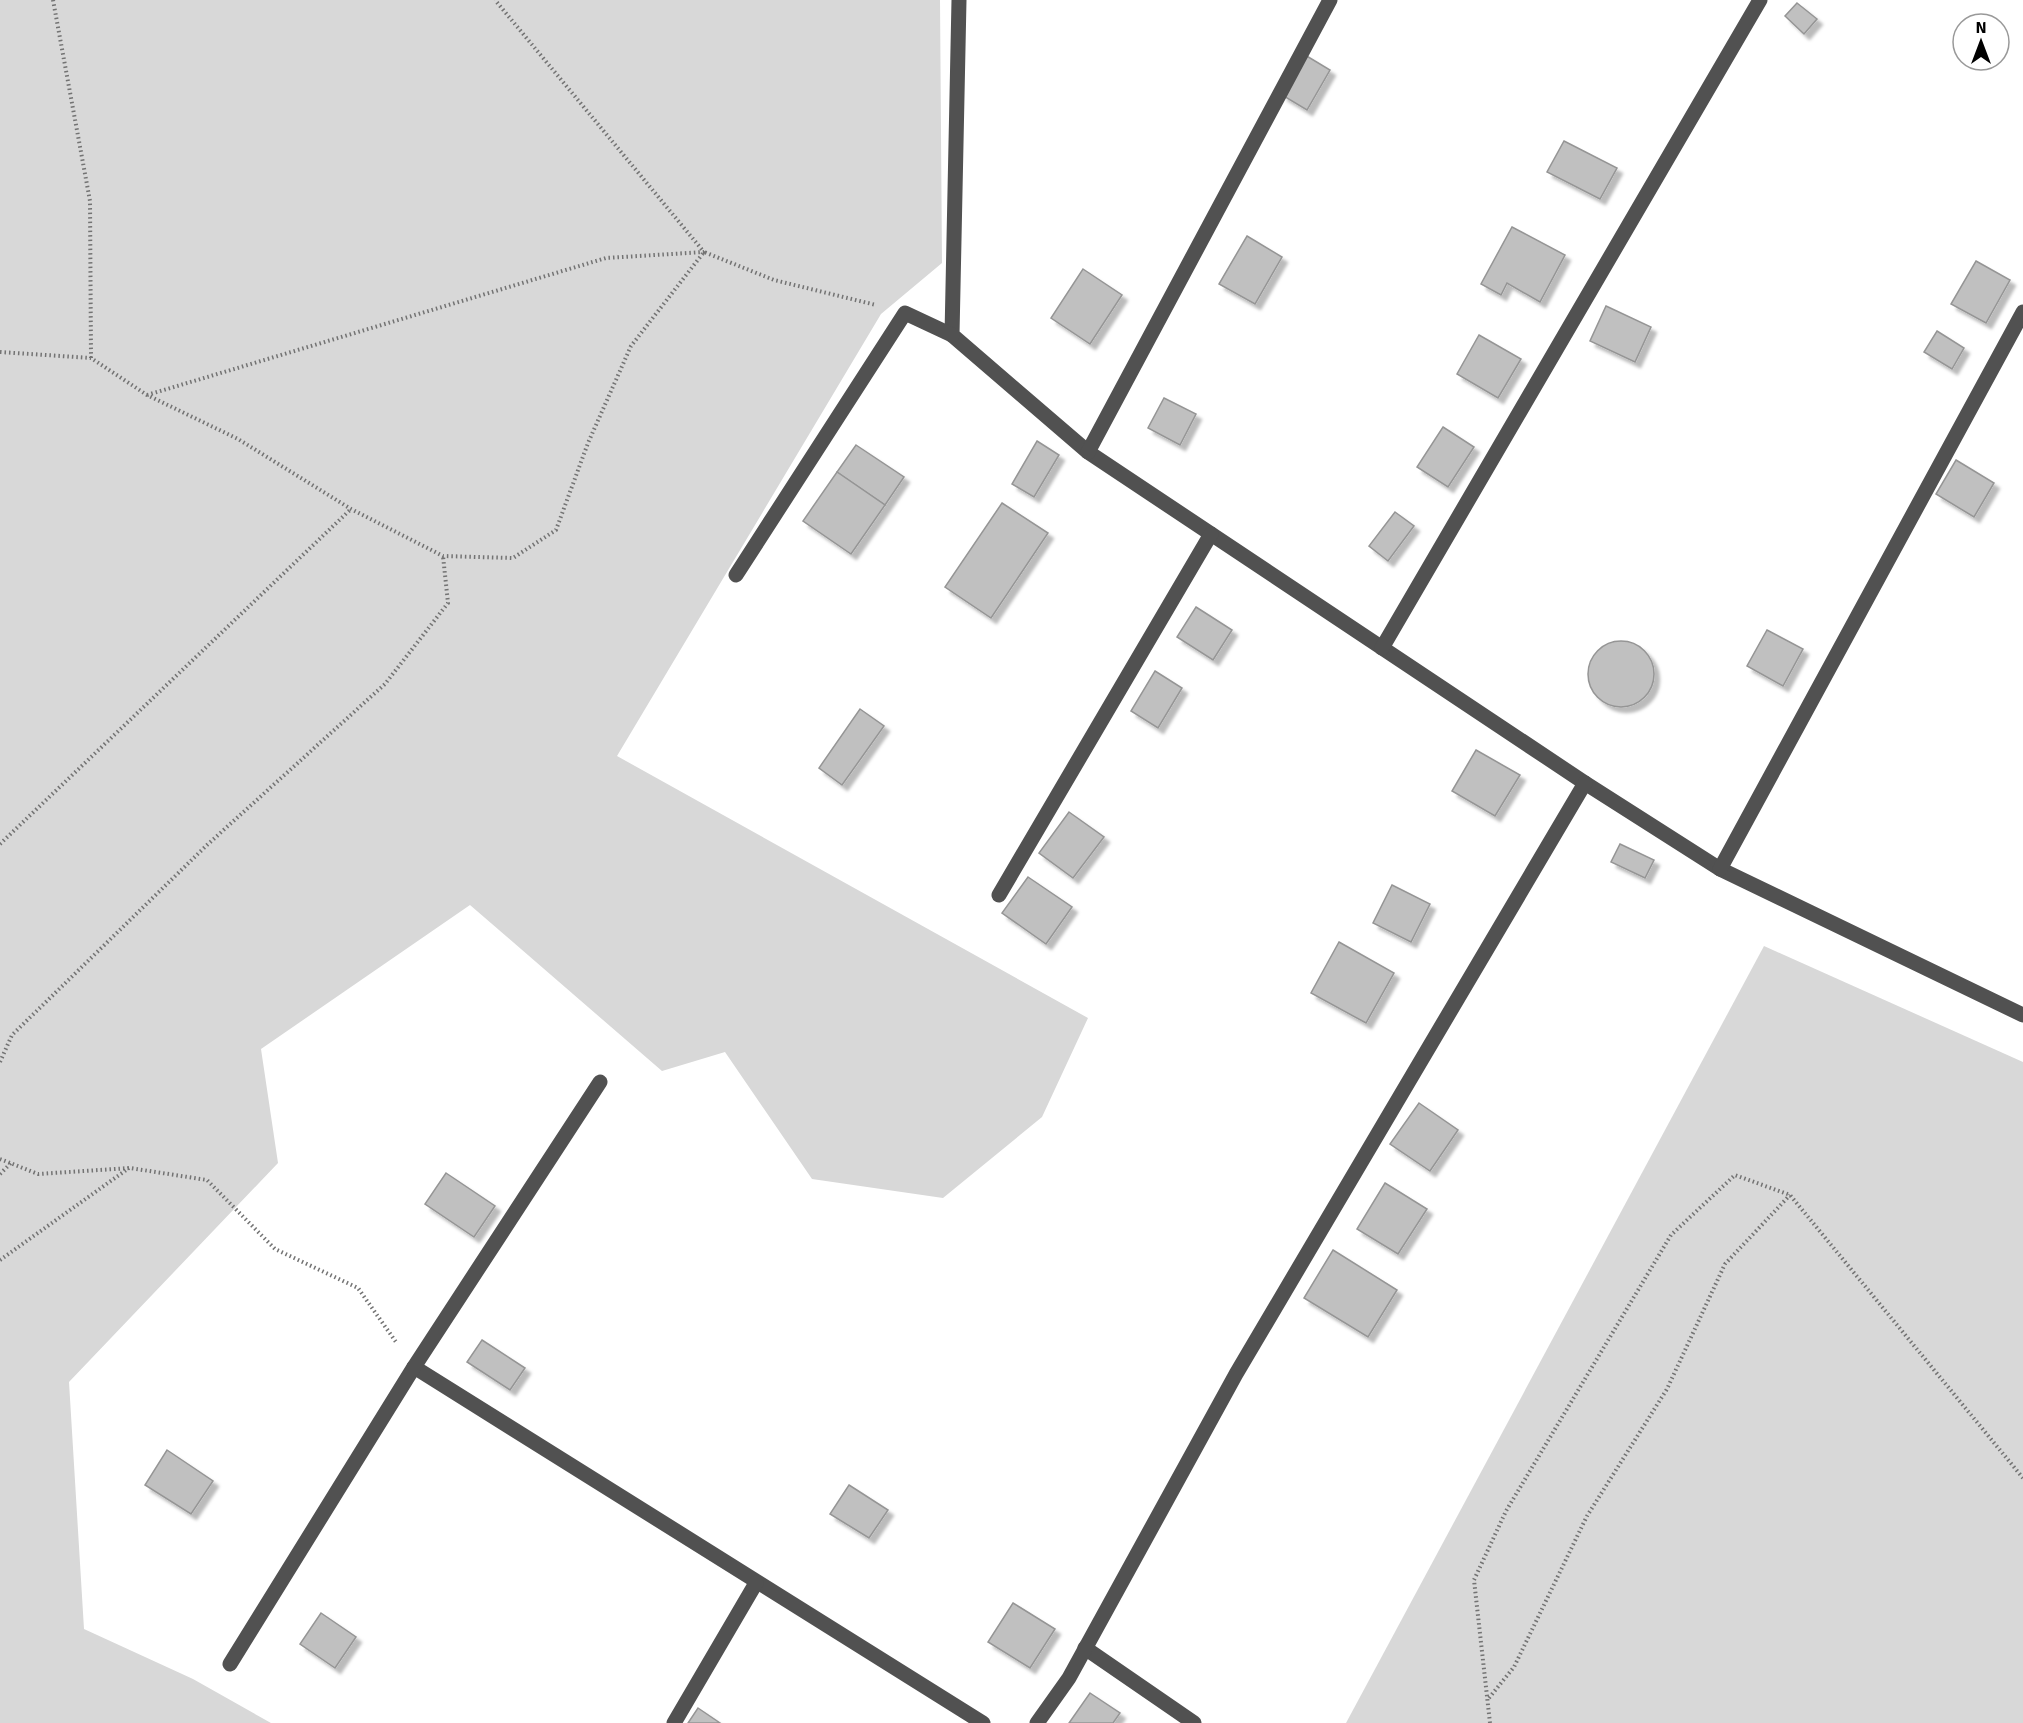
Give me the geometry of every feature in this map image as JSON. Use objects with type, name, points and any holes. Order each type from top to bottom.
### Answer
[{"type":"street","points":[[952,334],[959,0]]},
{"type":"street","points":[[1088,452],[1330,0]]},
{"type":"street","points":[[1382,648],[1760,0]]},
{"type":"street","points":[[1720,869],[2023,312]]},
{"type":"street","points":[[736,575],[905,313],[952,334],[1088,452],[1585,783],[1720,869],[2023,1015]]},
{"type":"street","points":[[999,896],[1211,534]]},
{"type":"street","points":[[1037,1723],[1069,1678],[1236,1374],[1585,783]]},
{"type":"street","points":[[230,1664],[414,1367],[600,1082]]},
{"type":"street","points":[[414,1367],[983,1723]]},
{"type":"street","points":[[674,1723],[756,1583]]},
{"type":"street","points":[[1085,1648],[1194,1723]]},
{"type":"path","points":[[53,0],[90,201],[91,358]]},
{"type":"path","points":[[495,0],[704,252]]},
{"type":"path","points":[[0,352],[91,358],[147,395],[238,439],[351,509],[442,556],[513,558],[556,530],[588,443],[631,346],[704,252]]},
{"type":"path","points":[[147,395],[606,258],[704,252],[774,280],[905,313]]},
{"type":"path","points":[[0,844],[351,509]]},
{"type":"path","points":[[0,1062],[12,1035],[207,845],[385,684],[448,603],[442,556]]},
{"type":"path","points":[[0,1159],[38,1174],[130,1168],[207,1180],[275,1248],[358,1288],[414,1367]]},
{"type":"path","points":[[0,1174],[11,1163]]},
{"type":"path","points":[[0,1260],[130,1168]]},
{"type":"path","points":[[1490,1723],[1474,1580],[1506,1511],[1671,1235],[1735,1175],[1790,1195],[2023,1478]]},
{"type":"path","points":[[1489,1698],[1514,1667],[1587,1516],[1666,1389],[1725,1264],[1790,1195]]},
{"type":"shaded area","points":[[0,0],[940,0],[942,263],[881,314],[617,756],[1088,1018],[1042,1117],[943,1198],[812,1179],[725,1052],[662,1071],[470,905],[261,1049],[278,1163],[69,1382],[84,1629],[193,1679],[271,1723],[0,1723]]},
{"type":"shaded area","points":[[1764,946],[2023,1062],[2023,1723],[1346,1723]]},
{"type":"building","points":[[1797,3],[1817,19],[1804,34],[1785,16]]},
{"type":"building","points":[[1305,55],[1330,70],[1307,110],[1282,95]]},
{"type":"building","points":[[1564,141],[1617,168],[1600,199],[1547,172]]},
{"type":"building","points":[[1512,227],[1565,255],[1540,302],[1507,283],[1501,295],[1481,284]]},
{"type":"building","points":[[1247,236],[1282,257],[1255,304],[1219,284]]},
{"type":"building","points":[[1976,261],[2010,280],[1986,323],[1951,304]]},
{"type":"building","points":[[1083,269],[1122,295],[1090,344],[1051,318]]},
{"type":"building","points":[[1606,306],[1651,327],[1635,362],[1590,341]]},
{"type":"building","points":[[1937,331],[1964,348],[1952,369],[1924,352]]},
{"type":"building","points":[[1479,335],[1521,359],[1498,398],[1457,374]]},
{"type":"building","points":[[1164,398],[1196,414],[1180,445],[1148,428]]},
{"type":"building","points":[[1443,427],[1474,447],[1448,487],[1417,467]]},
{"type":"building","points":[[1037,441],[1059,455],[1034,497],[1012,484]]},
{"type":"building","points":[[856,445],[904,477],[885,505],[837,472]]},
{"type":"building","points":[[1956,460],[1994,483],[1974,517],[1936,494]]},
{"type":"building","points":[[837,472],[885,505],[851,554],[803,521]]},
{"type":"building","points":[[1002,503],[1048,533],[991,618],[945,587]]},
{"type":"building","points":[[1395,512],[1414,526],[1388,561],[1369,546]]},
{"type":"building","points":[[1196,607],[1232,630],[1213,660],[1177,637]]},
{"type":"building","points":[[1767,630],[1803,649],[1783,686],[1747,666]]},
{"type":"building","points":[[1621,641],[1634,644],[1644,651],[1651,661],[1654,674],[1651,687],[1644,697],[1634,704],[1621,707],[1608,704],[1598,697],[1591,687],[1588,674],[1591,661],[1598,651],[1608,644]]},
{"type":"building","points":[[1155,671],[1182,688],[1158,728],[1131,711]]},
{"type":"building","points":[[860,709],[884,726],[842,785],[819,768]]},
{"type":"building","points":[[1476,750],[1520,775],[1495,816],[1452,791]]},
{"type":"building","points":[[1069,812],[1104,837],[1073,878],[1039,853]]},
{"type":"building","points":[[1620,844],[1654,860],[1645,878],[1611,862]]},
{"type":"building","points":[[1028,877],[1072,907],[1046,944],[1002,913]]},
{"type":"building","points":[[1392,885],[1430,904],[1411,942],[1373,923]]},
{"type":"building","points":[[1339,942],[1394,973],[1366,1023],[1311,993]]},
{"type":"building","points":[[1419,1103],[1458,1130],[1430,1171],[1390,1144]]},
{"type":"building","points":[[446,1173],[495,1206],[474,1237],[425,1204]]},
{"type":"building","points":[[1385,1183],[1427,1209],[1398,1254],[1357,1229]]},
{"type":"building","points":[[1333,1250],[1397,1290],[1368,1337],[1304,1298]]},
{"type":"building","points":[[482,1340],[525,1368],[510,1390],[467,1362]]},
{"type":"building","points":[[167,1450],[213,1481],[191,1514],[145,1485]]},
{"type":"building","points":[[849,1485],[888,1510],[869,1538],[830,1514]]},
{"type":"building","points":[[1013,1603],[1055,1629],[1030,1668],[988,1642]]},
{"type":"building","points":[[321,1613],[356,1637],[335,1668],[300,1644]]},
{"type":"building","points":[[1090,1693],[1120,1713],[1113,1723],[1069,1723]]},
{"type":"building","points":[[698,1708],[720,1723],[688,1723]]}]
